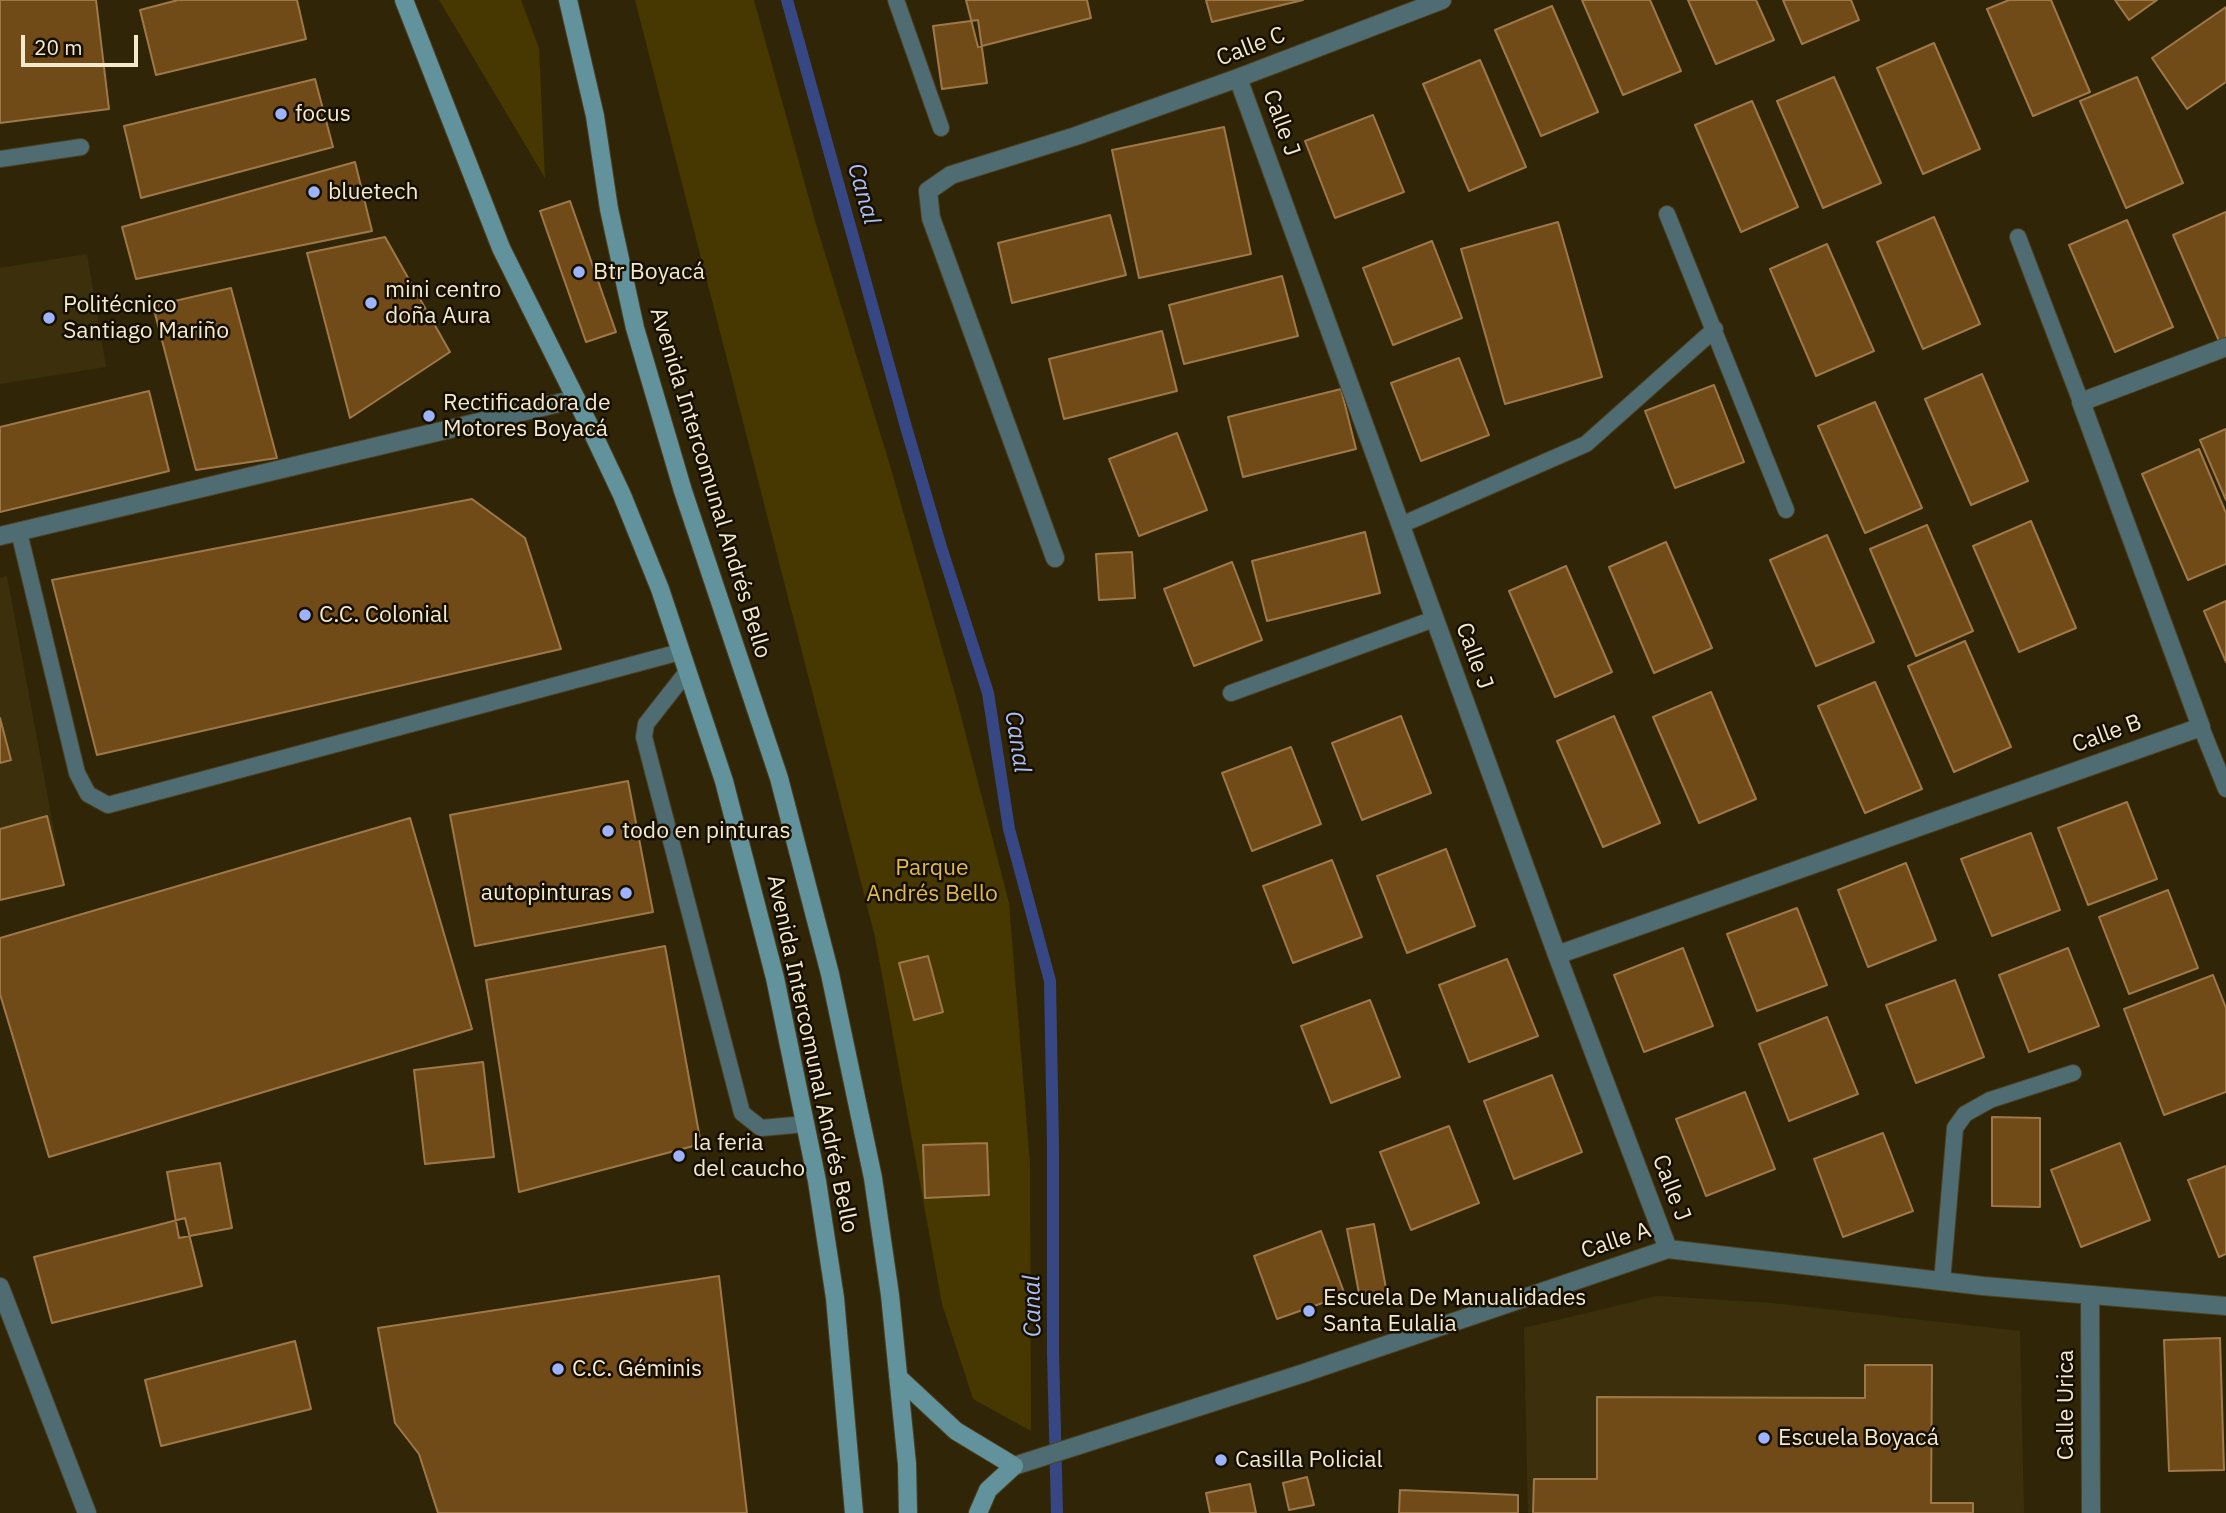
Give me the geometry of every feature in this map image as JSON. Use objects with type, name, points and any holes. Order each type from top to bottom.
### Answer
[{"type":"main road","name":"Avenida Intercomunal Andrés Bello","points":[[404,0],[501,248],[622,495],[660,589],[724,781],[775,978],[817,1181],[835,1298],[854,1513]]},
{"type":"main road","name":"Avenida Intercomunal Andrés Bello","points":[[568,0],[595,116],[609,209],[635,328],[683,491],[779,778],[830,974],[873,1178],[890,1295],[908,1513]]},
{"type":"main road","points":[[898,1377],[956,1431],[1015,1466],[988,1490],[978,1513]]},
{"type":"street","name":"Calle C","points":[[1055,558],[931,218],[928,191],[951,175],[1076,136],[1442,0]]},
{"type":"street","name":"Calle J","points":[[1238,78],[1557,955],[1668,1250]]},
{"type":"street","points":[[2201,726],[2081,402],[2226,347]]},
{"type":"street","points":[[0,536],[576,399]]},
{"type":"street","name":"Calle B","points":[[1557,955],[2201,726]]},
{"type":"street","name":"Calle A","points":[[1015,1466],[1668,1250],[2090,1297],[2226,1306]]},
{"type":"street","points":[[0,1287],[87,1513]]},
{"type":"street","name":"Calle Urica","points":[[2090,1297],[2091,1513]]},
{"type":"lane","points":[[896,0],[941,128]]},
{"type":"lane","points":[[0,159],[81,147]]},
{"type":"lane","points":[[1667,214],[1786,510]]},
{"type":"lane","points":[[2018,237],[2081,402]]},
{"type":"lane","points":[[1401,525],[1586,444],[1714,329]]},
{"type":"lane","points":[[19,532],[77,773],[88,794],[108,805],[680,652]]},
{"type":"lane","points":[[1231,694],[1434,619]]},
{"type":"lane","points":[[686,673],[646,724],[644,737],[742,1113],[761,1128],[806,1124]]},
{"type":"lane","points":[[2201,726],[2226,789]]},
{"type":"lane","points":[[1942,1282],[1955,1128],[1965,1114],[1990,1100],[2073,1073]]},
{"type":"shaded area","name":"Politécnico Santiago Mariño","points":[[87,254],[106,367],[0,384],[0,268]]},
{"type":"shaded area","points":[[7,576],[64,885],[0,900],[0,578]]},
{"type":"shaded area","points":[[1657,1296],[1772,1303],[2020,1331],[2024,1513],[1528,1513],[1524,1328]]},
{"type":"green space","points":[[439,0],[521,0],[539,48],[545,178]]},
{"type":"green space","name":"Parque Andrés Bello","points":[[635,0],[754,0],[816,224],[889,462],[959,708],[1009,903],[1030,1164],[1031,1431],[973,1399],[942,1304],[875,937]]},
{"type":"building","points":[[0,0],[96,0],[109,109],[0,123]]},
{"type":"building","points":[[178,0],[297,0],[306,39],[156,75],[140,10]]},
{"type":"building","points":[[966,0],[1087,0],[1091,18],[978,47]]},
{"type":"building","points":[[1206,0],[1303,0],[1212,22]]},
{"type":"building","points":[[1582,0],[1650,0],[1681,71],[1623,95]]},
{"type":"building","points":[[1688,0],[1756,0],[1774,40],[1716,64]]},
{"type":"building","points":[[1783,0],[1851,0],[1859,20],[1802,44]]},
{"type":"building","points":[[2009,0],[2051,0],[2090,92],[2033,116],[1987,9]]},
{"type":"building","points":[[2115,0],[2157,0],[2129,20]]},
{"type":"building","points":[[1552,6],[1598,112],[1541,136],[1495,30]]},
{"type":"building","points":[[2226,7],[2226,82],[2187,109],[2152,58]]},
{"type":"building","points":[[978,20],[987,83],[942,89],[933,26]]},
{"type":"building","points":[[1934,43],[1980,149],[1923,174],[1877,68]]},
{"type":"building","points":[[1480,60],[1526,167],[1469,191],[1423,84]]},
{"type":"building","points":[[1834,77],[1881,183],[1823,208],[1777,101]]},
{"type":"building","points":[[2137,77],[2183,183],[2126,208],[2080,101]]},
{"type":"building","points":[[315,79],[333,147],[141,198],[124,126]]},
{"type":"building","points":[[1752,101],[1798,207],[1741,232],[1695,125]]},
{"type":"building","points":[[1373,115],[1404,192],[1335,218],[1305,141]]},
{"type":"building","points":[[1224,127],[1251,254],[1139,278],[1112,150]]},
{"type":"building","points":[[355,162],[372,231],[136,279],[122,227]]},
{"type":"building","points":[[570,201],[616,332],[586,342],[540,211]]},
{"type":"building","points":[[2226,212],[2226,338],[2219,341],[2173,235]]},
{"type":"building","points":[[1110,215],[1126,275],[1012,303],[998,243]]},
{"type":"building","points":[[1934,217],[1980,324],[1923,349],[1877,242]]},
{"type":"building","points":[[2127,220],[2173,327],[2115,352],[2069,245]]},
{"type":"building","points":[[1558,222],[1602,377],[1505,404],[1461,249]]},
{"type":"building","name":"mini centro doña Aura","points":[[385,237],[450,352],[350,418],[307,253]]},
{"type":"building","points":[[1432,241],[1462,318],[1393,345],[1363,268]]},
{"type":"building","points":[[1827,244],[1874,351],[1816,376],[1770,269]]},
{"type":"building","points":[[1282,276],[1298,336],[1184,364],[1169,305]]},
{"type":"building","points":[[231,288],[277,458],[196,470],[153,306]]},
{"type":"building","points":[[1162,331],[1177,391],[1064,419],[1049,359]]},
{"type":"building","points":[[1459,358],[1489,435],[1421,461],[1391,383]]},
{"type":"building","points":[[1982,374],[2028,481],[1971,505],[1925,399]]},
{"type":"building","points":[[1714,385],[1744,462],[1675,488],[1645,411]]},
{"type":"building","points":[[1341,389],[1356,449],[1243,477],[1228,417]]},
{"type":"building","points":[[149,391],[169,471],[0,512],[0,427]]},
{"type":"building","points":[[1875,402],[1922,508],[1865,533],[1818,426]]},
{"type":"building","points":[[2226,429],[2226,500],[2200,440]]},
{"type":"building","points":[[1177,433],[1207,510],[1139,536],[1109,459]]},
{"type":"building","points":[[2199,449],[2226,513],[2226,564],[2188,580],[2142,474]]},
{"type":"building","name":"C.C. Colonial","points":[[472,499],[525,538],[561,649],[97,755],[52,580]]},
{"type":"building","points":[[2031,521],[2076,628],[2019,652],[1973,546]]},
{"type":"building","points":[[1927,525],[1973,631],[1916,656],[1870,549]]},
{"type":"building","points":[[1365,532],[1380,593],[1267,621],[1252,561]]},
{"type":"building","points":[[1827,535],[1874,642],[1816,666],[1770,560]]},
{"type":"building","points":[[1666,542],[1712,648],[1654,673],[1609,567]]},
{"type":"building","points":[[1132,552],[1135,598],[1099,600],[1096,554]]},
{"type":"building","points":[[1232,562],[1262,640],[1194,666],[1164,589]]},
{"type":"building","points":[[1566,566],[1612,672],[1555,697],[1509,591]]},
{"type":"building","points":[[2226,601],[2226,662],[2204,611]]},
{"type":"building","points":[[1965,641],[2011,747],[1954,772],[1908,666]]},
{"type":"building","points":[[1875,682],[1922,789],[1865,813],[1818,706]]},
{"type":"building","points":[[1711,692],[1756,799],[1699,823],[1653,717]]},
{"type":"building","points":[[1401,716],[1431,793],[1362,820],[1332,743]]},
{"type":"building","points":[[1614,716],[1660,823],[1603,847],[1557,741]]},
{"type":"building","points":[[0,718],[11,760],[0,763]]},
{"type":"building","points":[[1291,747],[1321,824],[1252,851],[1222,773]]},
{"type":"building","points":[[628,781],[653,912],[475,946],[450,815]]},
{"type":"building","points":[[2127,802],[2157,879],[2088,905],[2058,828]]},
{"type":"building","points":[[47,816],[64,885],[0,900],[0,829]]},
{"type":"building","points":[[410,818],[472,1029],[49,1157],[0,994],[0,938]]},
{"type":"building","points":[[2031,833],[2060,910],[1992,936],[1961,859]]},
{"type":"building","points":[[1446,849],[1475,926],[1407,953],[1377,876]]},
{"type":"building","points":[[1332,860],[1362,937],[1293,963],[1263,886]]},
{"type":"building","points":[[1906,863],[1936,940],[1868,967],[1838,890]]},
{"type":"building","points":[[2168,890],[2198,968],[2129,994],[2099,917]]},
{"type":"building","points":[[1797,908],[1827,985],[1757,1011],[1727,934]]},
{"type":"building","points":[[665,946],[701,1144],[519,1192],[486,980]]},
{"type":"building","points":[[1683,948],[1713,1026],[1644,1052],[1614,975]]},
{"type":"building","points":[[2068,948],[2099,1026],[2029,1052],[1999,975]]},
{"type":"building","points":[[928,956],[943,1012],[914,1020],[899,963]]},
{"type":"building","points":[[1507,959],[1538,1036],[1469,1062],[1439,985]]},
{"type":"building","points":[[2213,975],[2226,1008],[2226,1092],[2164,1115],[2124,1009]]},
{"type":"building","points":[[1955,980],[1984,1057],[1916,1083],[1886,1005]]},
{"type":"building","points":[[1370,1000],[1400,1077],[1331,1103],[1301,1026]]},
{"type":"building","points":[[1827,1017],[1858,1094],[1789,1121],[1759,1044]]},
{"type":"building","points":[[483,1062],[494,1157],[425,1164],[414,1070]]},
{"type":"building","points":[[1552,1075],[1582,1152],[1514,1179],[1484,1101]]},
{"type":"building","points":[[1745,1092],[1775,1169],[1706,1196],[1676,1119]]},
{"type":"building","points":[[1992,1117],[2040,1118],[2040,1207],[1992,1206]]},
{"type":"building","points":[[1449,1126],[1479,1203],[1411,1230],[1380,1152]]},
{"type":"building","points":[[1883,1133],[1913,1211],[1843,1237],[1814,1159]]},
{"type":"building","points":[[987,1143],[989,1195],[925,1198],[923,1145]]},
{"type":"building","points":[[2120,1143],[2150,1220],[2081,1247],[2051,1170]]},
{"type":"building","points":[[220,1163],[232,1228],[179,1238],[167,1172]]},
{"type":"building","points":[[2226,1166],[2226,1254],[2219,1257],[2188,1180]]},
{"type":"building","points":[[185,1218],[202,1286],[52,1323],[34,1257]]},
{"type":"building","points":[[1374,1224],[1388,1299],[1361,1304],[1347,1229]]},
{"type":"building","points":[[1321,1231],[1345,1295],[1277,1319],[1254,1256]]},
{"type":"building","name":"C.C. Géminis","points":[[719,1276],[747,1513],[438,1513],[419,1454],[395,1423],[378,1328]]},
{"type":"building","points":[[2220,1338],[2224,1470],[2169,1471],[2164,1340]]},
{"type":"building","points":[[295,1341],[311,1409],[161,1446],[145,1380]]},
{"type":"building","name":"Escuela Boyacá","points":[[1865,1365],[1932,1365],[1931,1503],[1973,1503],[1973,1513],[1533,1513],[1534,1479],[1597,1479],[1597,1397],[1865,1398]]},
{"type":"building","points":[[1307,1477],[1314,1505],[1289,1510],[1283,1483]]},
{"type":"building","name":"Casilla Policial","points":[[1250,1484],[1256,1513],[1210,1513],[1206,1493]]},
{"type":"building","points":[[1400,1490],[1518,1495],[1518,1513],[1399,1513]]},
{"type":"waterway","name":"Canal","points":[[787,0],[906,427],[988,693],[1009,829],[1050,981],[1057,1513]]},
{"type":"place","name":"focus","points":[[281,114]]},
{"type":"place","name":"bluetech","points":[[314,192]]},
{"type":"place","name":"Btr Boyacá","points":[[579,272]]},
{"type":"place","name":"mini centro doña Aura","points":[[371,303]]},
{"type":"place","name":"Politécnico Santiago Mariño","points":[[49,318]]},
{"type":"place","name":"Rectificadora de Motores Boyacá","points":[[429,416]]},
{"type":"place","name":"C.C. Colonial","points":[[305,615]]},
{"type":"place","name":"todo en pinturas","points":[[608,831]]},
{"type":"place","name":"autopinturas","points":[[626,893]]},
{"type":"place","name":"la feria del caucho","points":[[679,1156]]},
{"type":"place","name":"Escuela De Manualidades Santa Eulalia","points":[[1309,1311]]},
{"type":"place","name":"C.C. Géminis","points":[[558,1369]]},
{"type":"place","name":"Escuela Boyacá","points":[[1764,1438]]},
{"type":"place","name":"Casilla Policial","points":[[1221,1460]]}]
